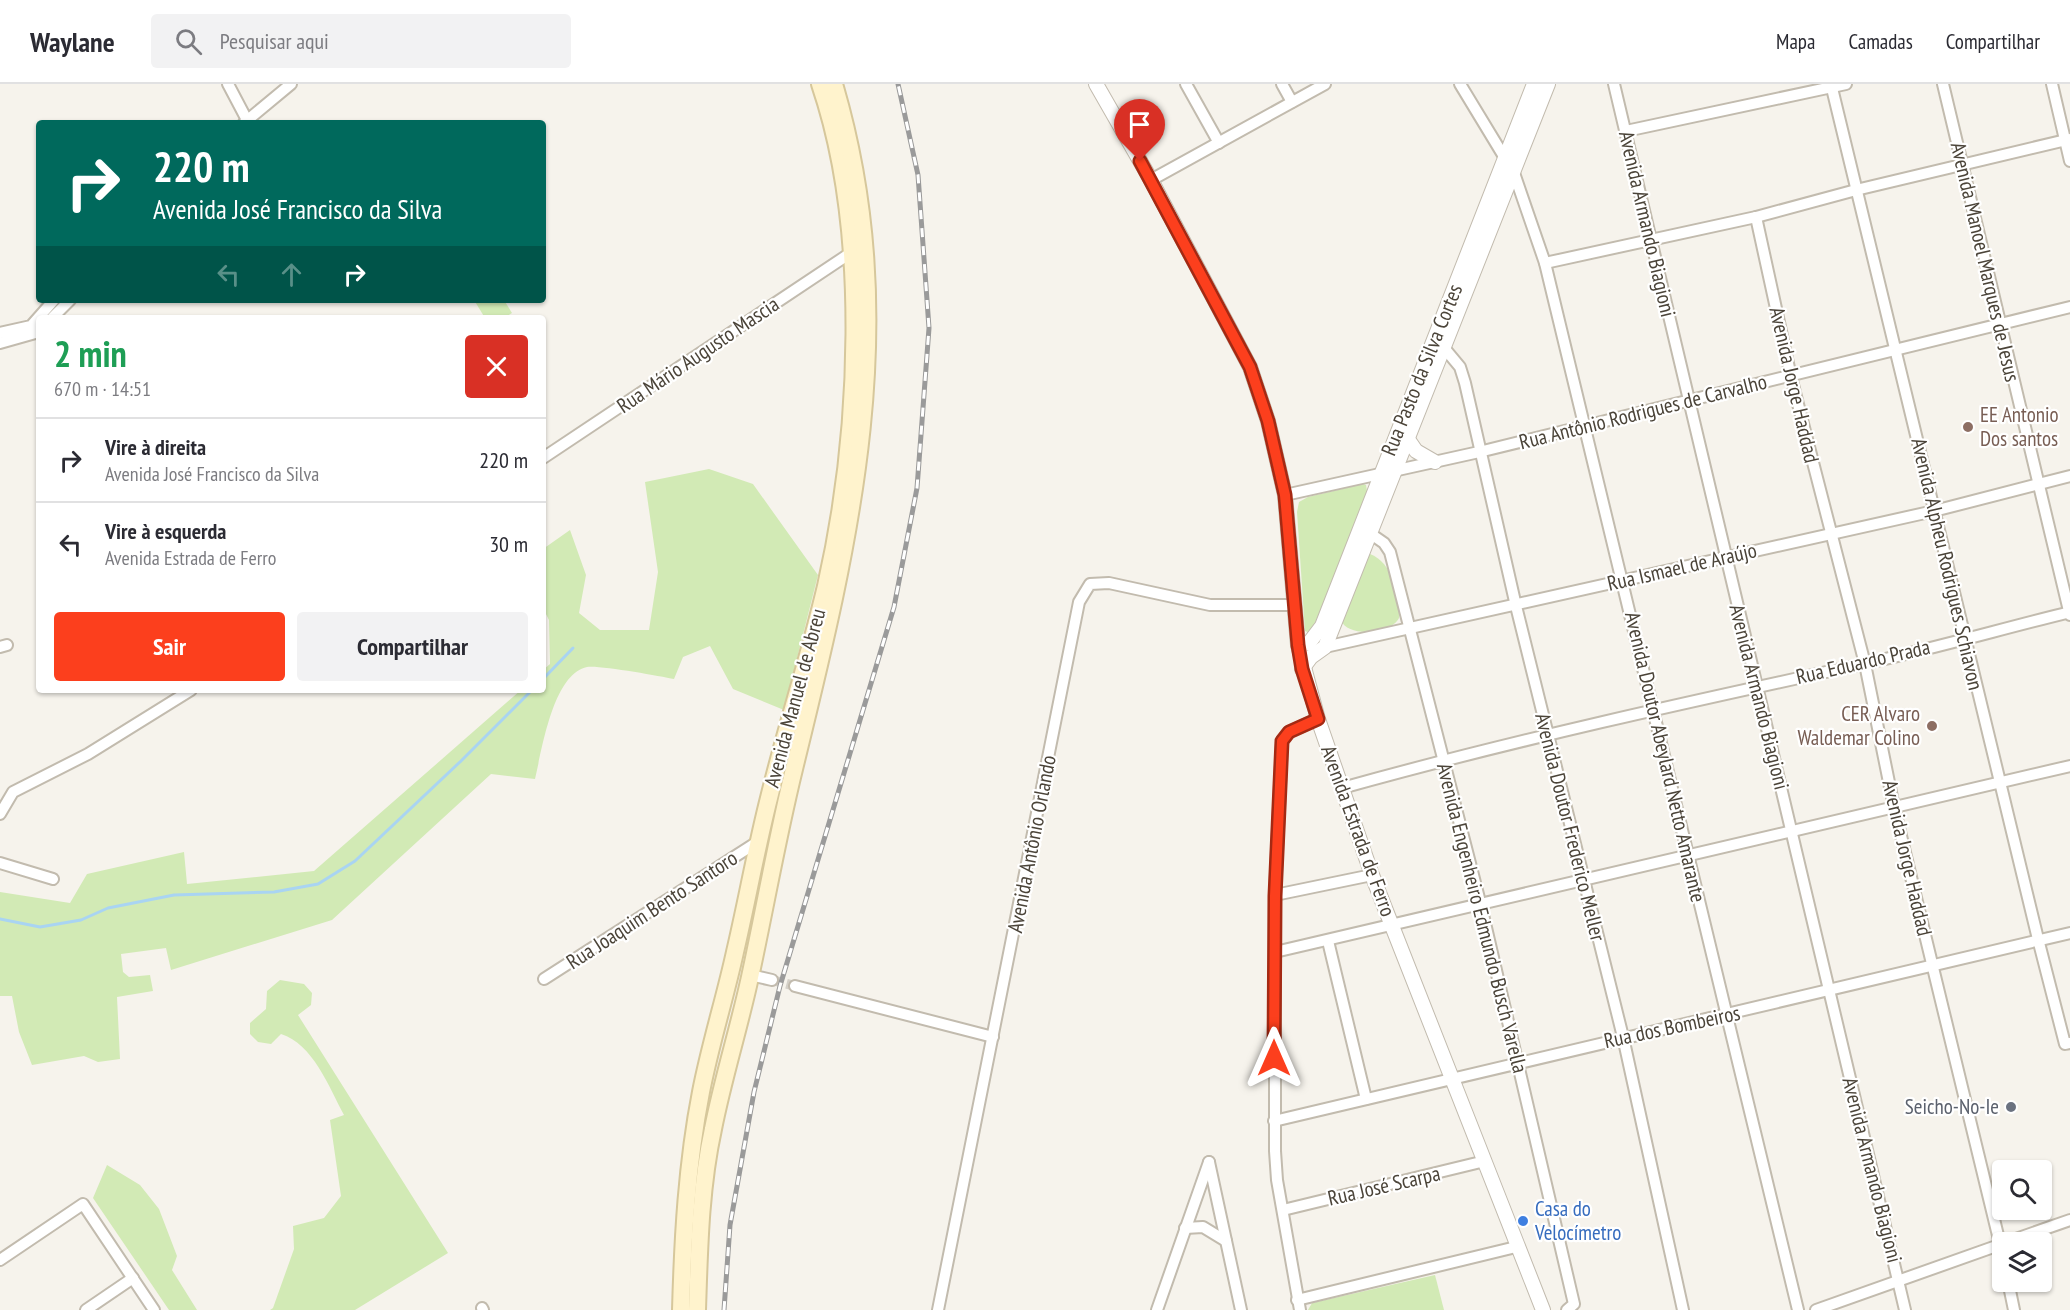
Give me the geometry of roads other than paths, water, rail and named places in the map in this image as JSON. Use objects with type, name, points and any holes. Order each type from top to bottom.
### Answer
[{"type":"main road","name":"Avenida Manuel de Abreu","points":[[681,1310],[689,1166],[701,1090],[724,1004],[759,841],[826,586],[849,433],[852,388],[852,252],[845,183],[820,84]]},
{"type":"main road","name":"Avenida Manuel de Abreu","points":[[697,1310],[703,1204],[712,1131],[750,975],[779,831],[844,557],[857,484],[864,413],[868,330],[860,200],[850,146],[834,84]]},
{"type":"street","points":[[228,84],[244,120]]},
{"type":"street","points":[[247,120],[291,84]]},
{"type":"street","name":"Avenida Estrada de Ferro","points":[[1096,84],[1151,180],[1250,367],[1268,421],[1285,495],[1302,669],[1372,875],[1543,1310]]},
{"type":"street","points":[[1186,84],[1219,143]]},
{"type":"street","points":[[1282,84],[1292,102]]},
{"type":"street","points":[[1151,180],[1325,84]]},
{"type":"street","name":"Avenida Doutor Abeylard Netto Amarante","points":[[1460,84],[1514,173],[1545,263],[1624,581],[1687,856],[1728,1015],[1798,1310]]},
{"type":"street","name":"Rua Pasto da Silva Cortes","points":[[1298,645],[1309,643],[1322,626],[1387,472],[1534,84]]},
{"type":"street","name":"Rua Pasto da Silva Cortes","points":[[1325,647],[1371,534],[1387,472],[1407,438],[1445,349],[1548,84]]},
{"type":"street","name":"Avenida Armando Biagioni","points":[[1614,84],[1905,1310]]},
{"type":"street","points":[[1626,131],[1846,84]]},
{"type":"street","name":"Avenida Manoel Marques de Jesus","points":[[1943,84],[2070,613]]},
{"type":"street","points":[[2052,84],[2070,160]]},
{"type":"street","name":"Avenida Alpheu Rodrigues Schiavon","points":[[1832,86],[1897,348],[1964,639],[2038,939],[2067,1043]]},
{"type":"street","points":[[1545,263],[1756,218],[1856,189],[2067,140]]},
{"type":"street","name":"Avenida Jorge Haddad","points":[[1756,218],[1791,377],[1865,664],[1894,807],[2000,1232]]},
{"type":"street","name":"Rua Mário Augusto Mascia","points":[[546,456],[852,252]]},
{"type":"street","points":[[41,315],[51,303]]},
{"type":"street","points":[[55,315],[67,303]]},
{"type":"street","name":"Rua Antônio Rodrigues de Carvalho","points":[[1285,495],[1479,452],[2070,307]]},
{"type":"street","points":[[0,333],[31,326],[36,320]]},
{"type":"street","points":[[0,343],[36,333]]},
{"type":"street","name":"Avenida Doutor Frederico Meller","points":[[1445,349],[1462,373],[1547,734],[1623,1037],[1683,1310]]},
{"type":"street","points":[[1407,438],[1422,455],[1435,462]]},
{"type":"street","name":"Rua Ismael de Araújo","points":[[1325,647],[1516,606],[1830,532],[1934,511],[2070,476]]},
{"type":"street","name":"Avenida Engenheiro Edmundo Busch Varella","points":[[1371,534],[1384,543],[1390,552],[1444,759],[1481,906],[1574,1304],[1568,1310]]},
{"type":"street","name":"Avenida Antônio Orlando","points":[[938,1310],[1078,602],[1090,584],[1109,583],[1210,605],[1295,605]]},
{"type":"street","name":"Rua Eduardo Prada","points":[[1342,788],[1444,759],[1547,734],[1865,664],[2070,613]]},
{"type":"street","points":[[1302,669],[1311,657],[1325,647]]},
{"type":"street","points":[[0,814],[13,792],[88,753],[186,693]]},
{"type":"street","points":[[1318,719],[1289,732],[1282,741],[1275,896],[1274,1121],[1277,1180],[1298,1305],[1516,1246]]},
{"type":"street","points":[[1275,952],[1328,942],[2070,766]]},
{"type":"street","name":"Rua Joaquim Bento Santoro","points":[[544,979],[759,841]]},
{"type":"street","points":[[0,863],[53,879]]},
{"type":"street","points":[[1275,896],[1372,875]]},
{"type":"street","name":"Rua dos Bombeiros","points":[[1274,1121],[1517,1061],[1728,1015],[2070,933]]},
{"type":"street","points":[[1328,942],[1366,1099]]},
{"type":"street","points":[[750,975],[772,980]]},
{"type":"street","points":[[795,986],[993,1037]]},
{"type":"street","name":"Rua José Scarpa","points":[[1283,1210],[1485,1161]]},
{"type":"street","points":[[1157,1310],[1209,1162],[1241,1310]]},
{"type":"street","points":[[0,1260],[83,1204],[154,1310]]},
{"type":"street","points":[[2038,1232],[2070,1220]]},
{"type":"street","points":[[1185,1228],[1203,1227],[1220,1234],[1226,1241]]},
{"type":"street","points":[[1816,1310],[1992,1249]]},
{"type":"street","points":[[86,1310],[133,1278]]},
{"type":"street","points":[[2010,1292],[2014,1310]]},
{"type":"waterway","points":[[546,676],[573,648]]},
{"type":"waterway","points":[[0,919],[40,927],[81,920],[108,908],[174,895],[274,892],[318,884],[355,861],[529,693]]},
{"type":"tunnel","points":[[772,980],[795,986]]},
{"type":"railway","points":[[724,1310],[730,1225],[754,1092],[780,986],[894,607],[917,488],[929,328],[918,175],[898,84]]},
{"type":"place","name":"EE Antonio Dos santos","points":[[1968,427]]},
{"type":"place","name":"CER Alvaro Waldemar Colino","points":[[1932,726]]},
{"type":"place","name":"Seicho-No-Ie","points":[[2011,1107]]},
{"type":"place","name":"Casa do Velocímetro","points":[[1523,1221]]}]
